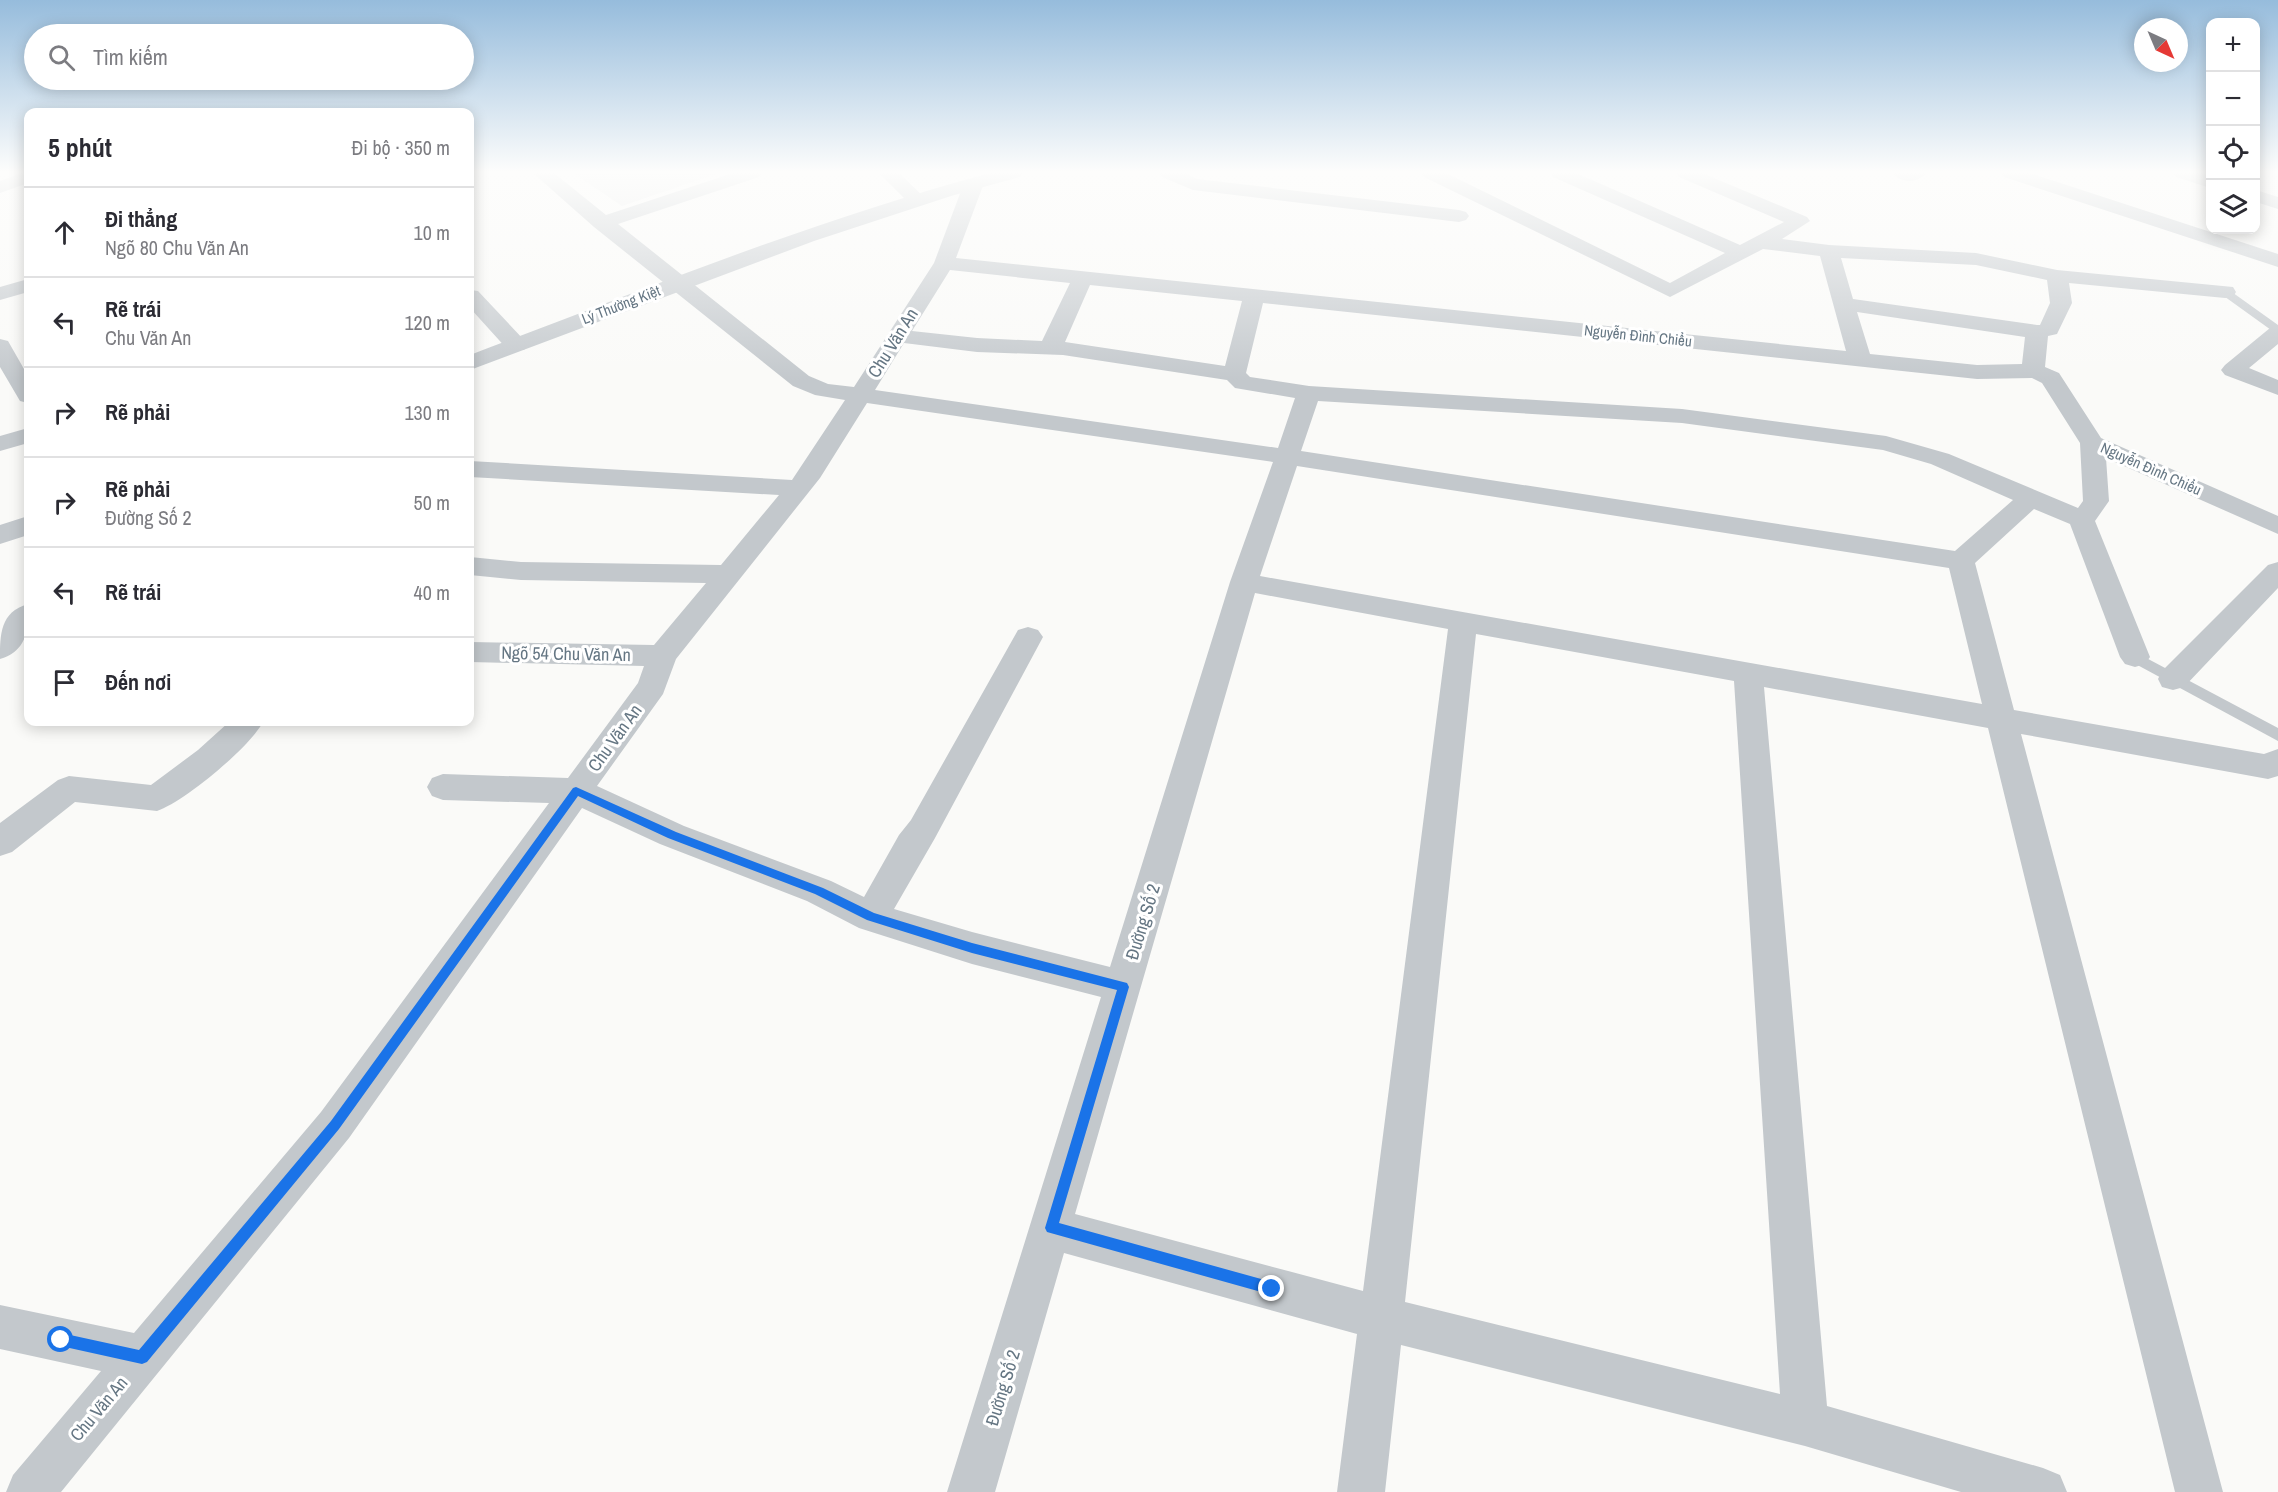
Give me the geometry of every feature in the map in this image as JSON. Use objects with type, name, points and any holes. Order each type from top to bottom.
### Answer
[{"type":"street","points":[[626,243],[801,381],[823,390],[1288,457],[1961,561]]},
{"type":"street","name":"Lý Thường Kiệt","points":[[474,361],[678,284],[795,243]]},
{"type":"street","name":"Chu Văn An","points":[[30,1492],[335,1125],[652,686],[662,656],[799,488],[944,263],[952,243]]},
{"type":"street","points":[[1572,243],[1670,291],[1760,243],[1829,251],[1976,259],[2057,276],[2225,292]]},
{"type":"street","points":[[1718,243],[1741,253]]},
{"type":"street","points":[[2222,243],[2278,261]]},
{"type":"street","points":[[1829,251],[1846,304],[1860,360]]},
{"type":"street","name":"Nguyễn Đình Chiểu","points":[[944,263],[1255,294],[1977,372],[2033,371],[2051,378],[2092,443],[2277,525]]},
{"type":"street","points":[[1846,304],[2037,332],[2049,329],[2061,303],[2057,276]]},
{"type":"street","points":[[1060,349],[1053,343],[1083,277]]},
{"type":"street","points":[[0,294],[24,286]]},
{"type":"street","points":[[1234,374],[1255,294]]},
{"type":"street","points":[[474,300],[516,345]]},
{"type":"street","points":[[2033,371],[2037,332]]},
{"type":"street","points":[[2278,332],[2233,370],[2278,388]]},
{"type":"street","points":[[898,336],[977,345],[1060,349],[1234,374],[1243,383],[1310,393],[1682,416],[1886,443],[1940,459],[2081,519],[2135,657]]},
{"type":"street","points":[[0,346],[24,389]]},
{"type":"street","name":"Đường Số 2","points":[[971,1492],[1244,582],[1310,393]]},
{"type":"street","points":[[0,444],[24,436]]},
{"type":"street","points":[[2081,519],[2092,509],[2096,501],[2092,443]]},
{"type":"street","points":[[474,469],[799,488]]},
{"type":"street","points":[[1961,561],[2031,497]]},
{"type":"street","points":[[0,535],[24,526]]},
{"type":"street","points":[[1961,561],[2199,1492]]},
{"type":"street","points":[[474,566],[521,571],[729,574]]},
{"type":"street","points":[[2173,679],[2278,571]]},
{"type":"street","points":[[1244,582],[2003,720],[2275,773]]},
{"type":"street","points":[[0,649],[24,620]]},
{"type":"street","points":[[1361,1492],[1463,622]]},
{"type":"street","points":[[871,917],[911,845],[923,829],[1028,637]]},
{"type":"street","name":"Ngõ 54 Chu Văn An","points":[[474,652],[662,656]]},
{"type":"street","points":[[1748,674],[1804,1423]]},
{"type":"street","points":[[0,842],[69,789],[157,798],[209,759],[244,726]]},
{"type":"street","points":[[444,787],[576,791],[672,835],[819,891],[871,917],[972,948],[1123,987]]},
{"type":"street","points":[[1051,1228],[1383,1319],[1804,1423],[2043,1492]]},
{"type":"street","points":[[0,1327],[142,1357]]},
{"type":"lane","points":[[2225,292],[2278,332]]},
{"type":"lane","points":[[2135,657],[2278,735]]},
{"type":"route","points":[[61,1340],[142,1357],[335,1125],[576,791],[672,835],[819,891],[871,917],[972,948],[1123,987],[1051,1228],[1272,1289]]}]
